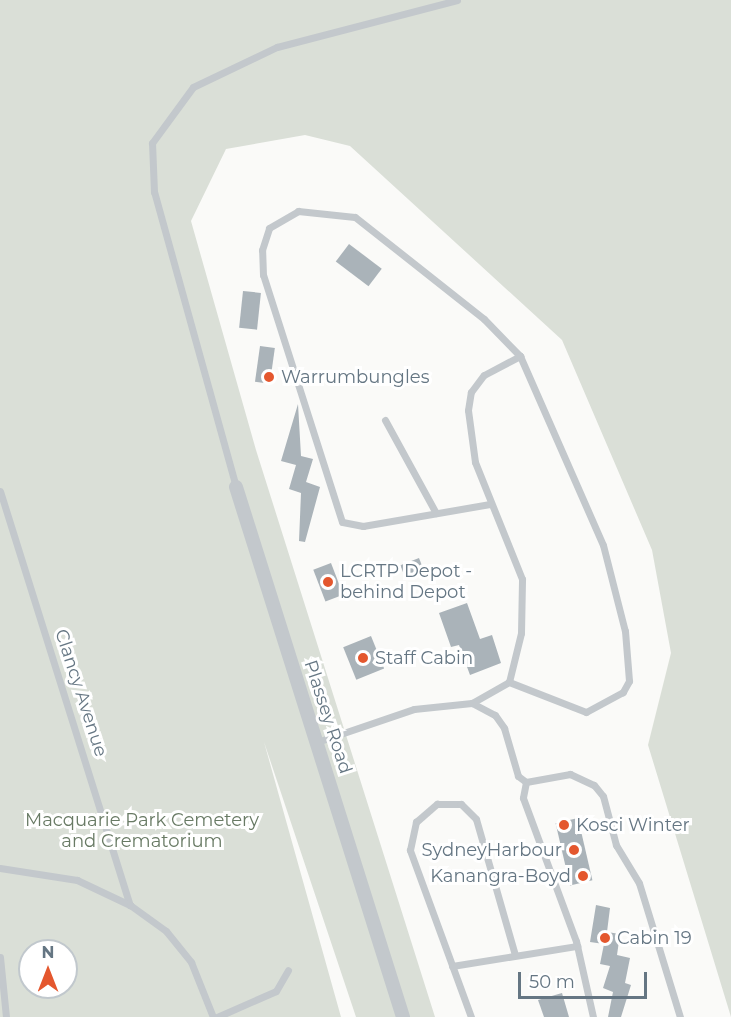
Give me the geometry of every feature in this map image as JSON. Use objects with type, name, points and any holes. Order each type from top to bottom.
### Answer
[{"type":"street","name":"Plassey Road","points":[[236,487],[404,1017]]},
{"type":"lane","name":"Plassey Road","points":[[236,487],[224,427],[154,192],[152,143],[193,87],[277,47],[457,0]]},
{"type":"lane","points":[[490,504],[363,526],[342,522],[336,513],[263,275],[262,250],[269,228],[298,211],[355,217],[484,319],[520,356],[603,546],[624,631],[629,681],[623,692],[586,712],[509,682]]},
{"type":"lane","points":[[317,741],[397,713],[472,704],[509,682],[521,633],[522,579],[490,504],[468,429],[471,392],[492,369],[520,356]]},
{"type":"lane","points":[[385,420],[436,513]]},
{"type":"lane","name":"Clancy Avenue","points":[[0,491],[2,507],[130,905]]},
{"type":"lane","points":[[472,704],[495,715],[518,776],[526,782],[570,774],[594,785],[603,796],[609,830],[651,915],[680,1017]]},
{"type":"lane","points":[[526,782],[523,798],[577,946],[593,1017]]},
{"type":"lane","points":[[471,1017],[410,850],[416,822],[437,804],[461,804],[476,819],[515,955]]},
{"type":"lane","points":[[0,868],[77,880],[130,905],[166,931],[191,962],[215,1017],[276,991],[288,970]]},
{"type":"lane","points":[[452,966],[577,946]]},
{"type":"lane","points":[[0,957],[6,1017]]},
{"type":"green space","name":"Macquarie Park Cemetery and Crematorium","points":[[0,0],[731,0],[731,1017],[648,745],[671,653],[652,550],[562,340],[350,146],[305,135],[226,149],[191,221],[256,450],[435,1017],[356,1017],[264,742],[341,1017],[0,1017]]},
{"type":"building","points":[[349,244],[382,269],[369,286],[336,262]]},
{"type":"building","points":[[243,291],[261,293],[257,330],[239,328]]},
{"type":"building","points":[[260,346],[275,348],[270,384],[255,382]]},
{"type":"building","points":[[298,404],[301,456],[313,459],[306,482],[320,487],[305,542],[299,541],[301,493],[289,489],[296,465],[281,461]]},
{"type":"building","points":[[419,558],[424,571],[405,578],[400,565]]},
{"type":"building","name":"LCRTP Depot - behind Depot","points":[[331,563],[343,595],[325,602],[313,570]]},
{"type":"building","points":[[467,603],[480,639],[492,635],[501,663],[470,675],[459,645],[451,647],[439,613]]},
{"type":"building","name":"Staff Cabin","points":[[371,636],[384,668],[356,680],[343,647]]},
{"type":"building","points":[[578,818],[592,880],[570,886],[556,823]]},
{"type":"building","points":[[596,905],[610,908],[607,932],[620,934],[617,955],[630,958],[625,983],[631,985],[621,1017],[608,1017],[613,992],[603,988],[610,966],[600,964],[604,944],[590,942]]},
{"type":"building","points":[[562,993],[569,1017],[544,1017],[538,1000]]},
{"type":"place","name":"Warrumbungles","points":[[269,377]]},
{"type":"place","name":"LCRTP Depot - behind Depot","points":[[328,582]]},
{"type":"place","name":"Staff Cabin","points":[[363,658]]},
{"type":"place","name":"Kosci Winter","points":[[564,825]]},
{"type":"place","name":"SydneyHarbour","points":[[574,850]]},
{"type":"place","name":"Kanangra-Boyd","points":[[583,876]]},
{"type":"place","name":"Cabin 19","points":[[605,938]]}]
